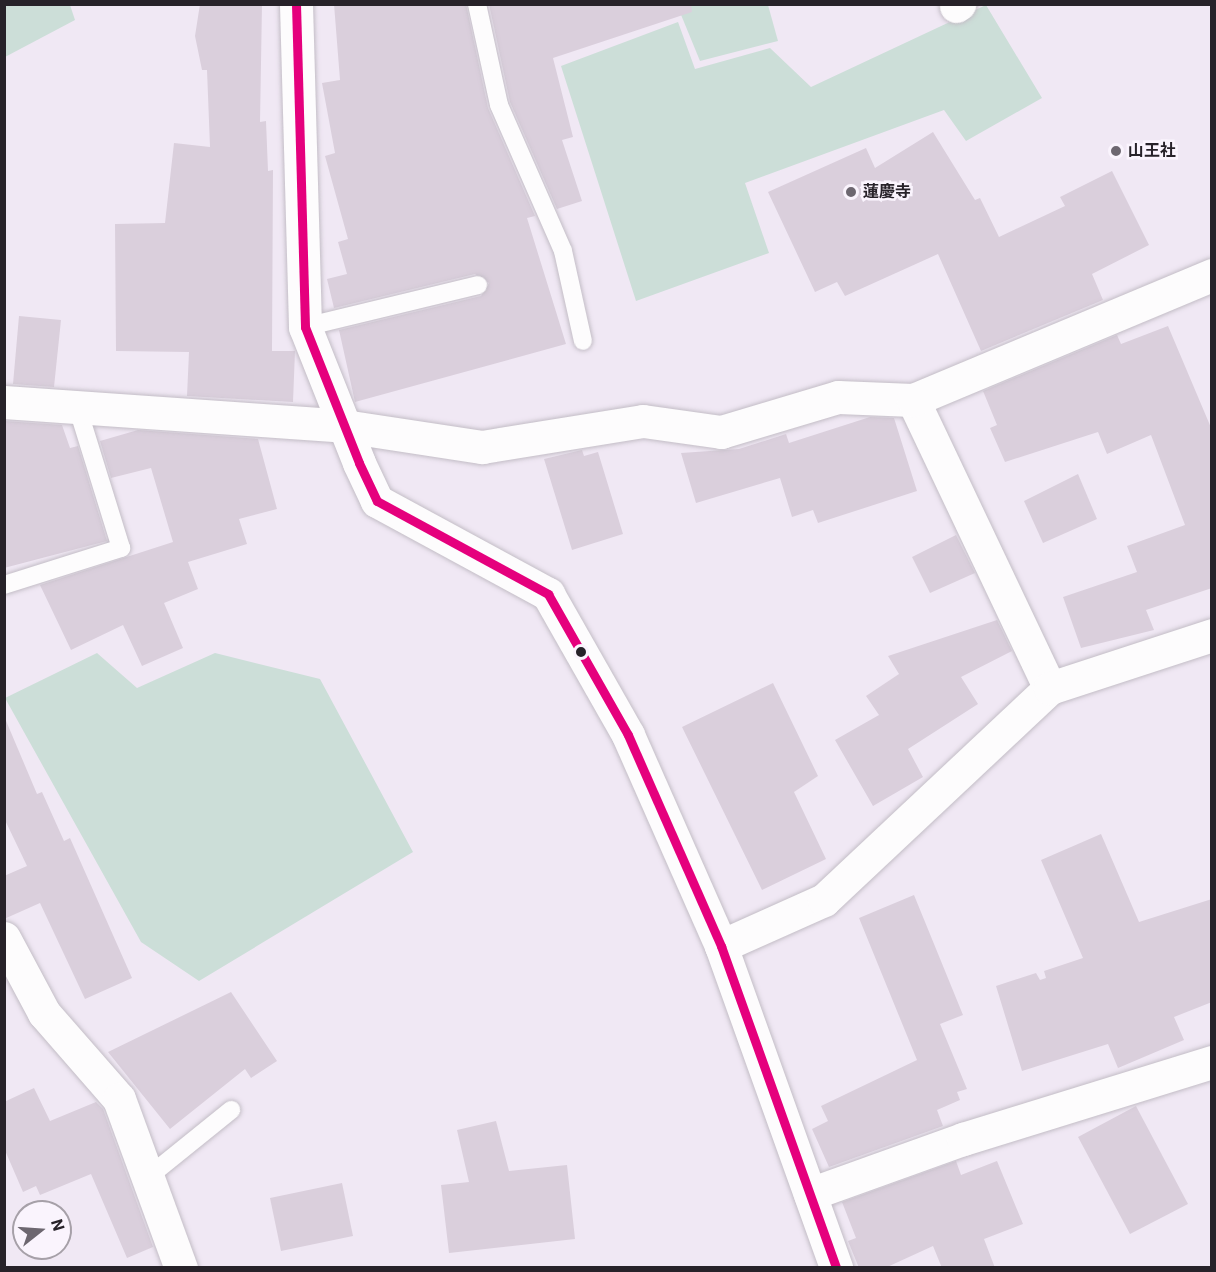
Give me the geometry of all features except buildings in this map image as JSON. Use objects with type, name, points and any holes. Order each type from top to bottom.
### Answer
[{"type":"street","points":[[296,4],[305,327],[344,426],[377,501],[548,594],[628,735],[721,946],[836,1268]]},
{"type":"street","points":[[4,402],[344,426],[482,447],[644,421],[721,432],[838,397],[913,400],[1212,275]]},
{"type":"street","points":[[913,400],[1050,688]]},
{"type":"street","points":[[721,946],[824,900],[1050,688],[1212,635]]},
{"type":"street","points":[[6,943],[45,1013],[119,1099],[148,1177],[174,1266]]},
{"type":"street","points":[[810,1194],[985,1131],[1212,1062]]},
{"type":"lane","points":[[477,4],[499,105],[563,251],[583,341]]},
{"type":"lane","points":[[305,327],[478,285]]},
{"type":"lane","points":[[4,585],[121,548],[78,409]]},
{"type":"lane","points":[[148,1177],[231,1110]]},
{"type":"shaded area","points":[[5,4],[70,5],[75,20],[5,57]]},
{"type":"shaded area","points":[[677,5],[768,5],[778,41],[700,61]]},
{"type":"shaded area","points":[[986,5],[1042,98],[966,141],[944,110],[745,183],[769,253],[636,301],[561,66],[678,22],[695,69],[770,48],[811,87]]},
{"type":"shaded area","points":[[97,653],[137,688],[215,653],[320,679],[413,852],[199,981],[141,942],[5,698]]},
{"type":"transit line","points":[[296,4],[305,327],[359,463],[377,501],[548,594],[628,735],[721,946],[836,1268]]},
{"type":"place","name":"山王社","points":[[1116,151]]},
{"type":"place","name":"蓮慶寺","points":[[851,192]]}]
